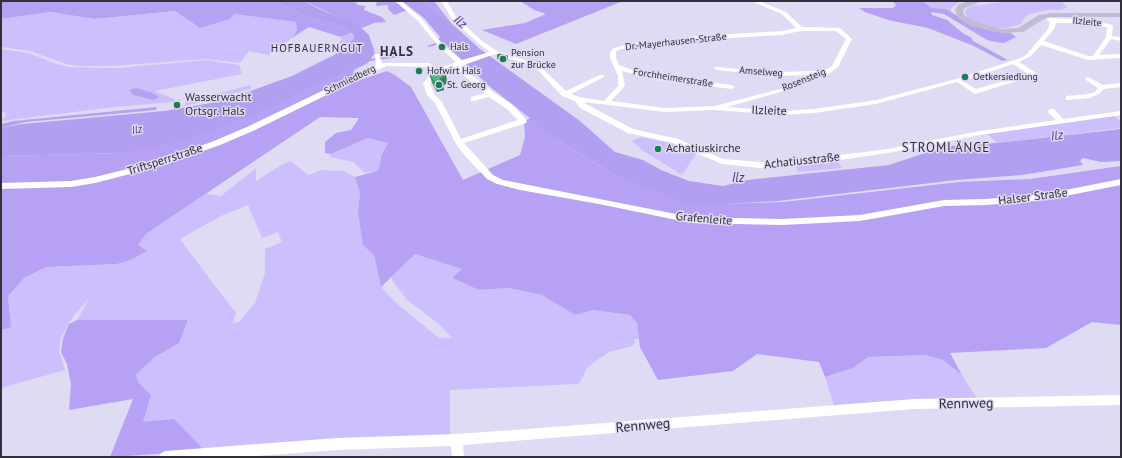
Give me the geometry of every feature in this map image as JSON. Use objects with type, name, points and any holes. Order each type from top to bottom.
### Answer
[{"type":"main road","points":[[979,1],[962,6],[960,13],[971,22],[990,29],[1006,32],[1020,30],[1044,16],[1065,14],[1121,15]]},
{"type":"street","points":[[398,1],[419,19],[438,42],[460,62]]},
{"type":"street","points":[[444,1],[454,18],[493,53],[532,64],[565,94],[578,99]]},
{"type":"street","points":[[754,1],[784,13],[800,29]]},
{"type":"street","name":"Ilzleite","points":[[1044,16],[1054,21],[1106,24],[1110,26],[1110,34],[1095,57]]},
{"type":"street","name":"Ilzleite","points":[[578,99],[606,104],[664,110],[714,108],[783,113],[814,111],[876,102],[958,80],[1014,62],[1029,55],[1053,25],[1054,21]]},
{"type":"street","name":"Rosensteig","points":[[714,108],[730,102],[782,90],[828,72],[835,66],[849,42],[847,35],[836,28],[800,29]]},
{"type":"street","name":"Dr.-Mayerhausen-Straße","points":[[606,104],[622,86],[613,58],[613,52],[616,49],[632,45],[663,43],[697,38],[782,33],[800,29]]},
{"type":"street","name":"Ilzleite","points":[[1110,34],[1121,39]]},
{"type":"street","points":[[1040,42],[1082,56],[1121,56]]},
{"type":"street","points":[[437,72],[460,62],[493,53]]},
{"type":"street","name":"Schmiedberg","points":[[319,95],[378,60],[386,64],[429,65],[437,72]]},
{"type":"street","points":[[459,142],[523,121],[510,106],[490,94],[457,66],[460,62]]},
{"type":"street","points":[[958,80],[975,92],[1034,74],[1014,62]]},
{"type":"street","name":"Forchheimerstraße","points":[[616,66],[630,72],[656,78],[732,87]]},
{"type":"street","name":"Amselweg","points":[[717,68],[775,74],[828,72]]},
{"type":"street","name":"Grafenleite","points":[[437,72],[426,83],[431,95],[438,102],[459,142],[469,155],[490,177],[500,182],[691,220],[739,222],[820,221],[860,218],[944,203]]},
{"type":"street","points":[[565,94],[602,76]]},
{"type":"street","points":[[1088,79],[1102,87],[1121,85]]},
{"type":"street","points":[[1069,98],[1094,95],[1102,87]]},
{"type":"street","points":[[474,99],[490,94]]},
{"type":"street","name":"Triftsperrstraße","points":[[1,186],[71,184],[158,164],[223,140],[319,95]]},
{"type":"street","name":"Achatiusstraße","points":[[578,99],[583,106],[606,116],[622,127],[675,141],[722,161],[760,165],[791,164],[922,145],[980,133],[1061,121]]},
{"type":"street","points":[[1051,110],[1061,121],[1121,113]]},
{"type":"street","name":"Halser Straße","points":[[944,203],[986,202],[1045,197],[1121,182]]},
{"type":"street","name":"Rennweg","points":[[165,457],[337,444],[456,440],[895,405],[1121,400]]},
{"type":"street","points":[[456,440],[458,457]]},
{"type":"shaded area","points":[[1,1],[276,1],[289,9],[315,20],[334,24],[352,32],[341,37],[309,27],[292,38],[297,30],[296,22],[234,14],[230,19],[200,28],[175,11],[95,19],[50,12],[1,19]]},
{"type":"shaded area","points":[[304,1],[347,1],[357,3],[357,5],[365,6],[364,10],[382,17],[386,22],[374,23],[362,28]]},
{"type":"shaded area","points":[[377,1],[394,1],[408,10],[394,15],[388,9],[388,5],[376,6]]},
{"type":"shaded area","points":[[423,1],[434,1],[451,23],[430,8]]},
{"type":"shaded area","points":[[520,1],[623,1],[516,44],[482,30],[525,23],[546,14],[534,10]]},
{"type":"shaded area","points":[[893,1],[922,1],[932,8],[946,9],[972,25],[992,31],[1011,33],[1016,37],[1004,43],[987,40],[944,14],[931,12],[932,15],[947,20],[964,34],[971,37],[973,41],[1008,60],[1002,61],[974,46],[928,28],[888,20],[865,12],[859,8],[893,8],[896,5]]},
{"type":"shaded area","points":[[922,1],[961,1],[951,8],[951,13],[946,9],[932,8]]},
{"type":"shaded area","points":[[1009,1],[1061,1],[1067,7],[1061,10],[1048,10],[1030,14],[1025,17],[1021,24],[1008,28],[995,28],[979,24],[969,19],[965,13],[967,8],[972,6]]},
{"type":"shaded area","points":[[175,11],[200,28],[234,14],[297,22],[297,30],[292,38],[268,55],[249,51],[240,63],[205,59],[112,66],[78,66],[66,64],[30,51],[1,47],[1,19],[50,12],[95,19]]},
{"type":"shaded area","points":[[352,32],[354,35],[353,40],[339,51],[333,49],[341,40],[341,37]]},
{"type":"shaded area","points":[[1,49],[29,53],[56,64],[69,67],[118,68],[207,60],[239,65],[242,74],[155,91],[176,100],[186,98],[173,102],[115,107],[1,121],[7,113],[1,112]]},
{"type":"shaded area","points":[[354,70],[355,76],[347,79],[351,83],[387,71],[411,87],[463,180],[520,155],[525,137],[524,121],[531,118],[559,141],[618,177],[687,205],[783,202],[959,182],[1030,179],[1121,166],[1121,325],[1092,322],[1046,348],[950,353],[962,375],[943,360],[925,355],[868,357],[853,368],[825,377],[819,362],[757,354],[733,371],[658,380],[640,347],[637,323],[630,315],[593,310],[575,315],[542,295],[508,288],[479,290],[452,278],[462,269],[415,254],[381,287],[374,255],[363,245],[358,211],[360,193],[355,177],[377,171],[380,165],[381,156],[388,143],[368,138],[331,154],[325,153],[325,142],[336,133],[351,130],[359,118],[320,117],[146,234],[138,245],[147,251],[130,260],[117,264],[46,267],[24,278],[8,296],[11,327],[1,330],[1,156],[124,153],[292,97]]},
{"type":"shaded area","points":[[251,85],[251,89],[185,106],[185,102]]},
{"type":"shaded area","points":[[136,88],[153,93],[159,97],[153,100],[133,95],[129,90]]},
{"type":"shaded area","points":[[157,107],[156,110],[26,122],[1,128],[1,124],[13,121]]},
{"type":"shaded area","points":[[1114,116],[1121,121],[1121,128],[997,143],[987,134]]},
{"type":"shaded area","points":[[641,137],[670,143],[696,154],[682,175],[642,150],[632,141]]},
{"type":"shaded area","points":[[368,138],[388,143],[381,156],[380,165],[377,171],[365,173],[353,162],[329,157],[331,154]]},
{"type":"shaded area","points":[[837,160],[842,168],[798,172],[795,165]]},
{"type":"shaded area","points":[[291,161],[308,175],[321,170],[343,171],[355,177],[360,193],[358,211],[374,255],[381,287],[396,303],[439,338],[452,338],[439,324],[407,300],[392,280],[392,276],[415,254],[463,269],[452,278],[479,290],[508,288],[542,295],[575,315],[593,310],[630,315],[637,323],[639,339],[635,339],[633,346],[609,352],[594,362],[587,368],[580,382],[577,384],[450,390],[450,435],[205,451],[143,422],[151,395],[138,382],[136,373],[155,357],[179,343],[188,320],[77,320],[90,297],[72,318],[61,337],[59,352],[65,370],[1,388],[1,330],[11,326],[8,296],[24,278],[46,267],[117,264],[130,260],[146,251],[137,245],[146,234],[206,194],[221,196],[256,168],[256,181],[281,165]],"holes":[[[248,205],[262,238],[278,232],[282,242],[265,249],[265,273],[255,303],[239,322],[233,323],[236,313],[180,239],[221,216]]]},
{"type":"shaded area","points":[[77,320],[188,320],[179,343],[155,357],[136,374],[138,382],[151,395],[143,422],[174,419],[205,451],[110,457],[133,399],[69,410],[71,384],[67,364],[61,352],[63,338],[69,324]]},
{"type":"shaded area","points":[[925,355],[943,360],[962,375],[978,400],[835,409],[825,377],[853,368],[868,357]]},
{"type":"water","name":"Ilz","points":[[276,1],[304,1],[358,25],[369,35],[375,53],[368,63],[354,70],[252,115],[184,141],[124,153],[1,156],[1,128],[22,124],[164,111],[223,101],[292,76],[334,55],[353,40],[354,35],[348,30],[334,24],[315,20],[289,9]]},
{"type":"water","points":[[402,1],[423,1],[451,23],[480,49],[580,121],[615,152],[643,160],[661,170],[689,181],[723,186],[747,180],[889,165],[931,151],[947,151],[952,146],[997,143],[1121,129],[1121,161],[1101,162],[1083,158],[1080,161],[1083,165],[1022,175],[957,180],[778,201],[688,206],[618,177],[556,139],[489,86],[445,44],[440,44],[437,41],[440,37],[424,18]]},
{"type":"building","points":[[500,54],[508,56],[503,58],[497,55]]},
{"type":"building","points":[[435,71],[446,75],[440,79],[442,82],[436,84],[430,76]]},
{"type":"waterway","points":[[429,46],[444,41]]},
{"type":"waterway","points":[[363,61],[412,54]]},
{"type":"place","name":"Hals","points":[[442,47]]},
{"type":"place","name":"Pension zur Brücke","points":[[503,59]]},
{"type":"place","name":"Hofwirt Hals","points":[[419,71]]},
{"type":"place","name":"Oetkersiedlung","points":[[965,77]]},
{"type":"place","name":"St. Georg","points":[[439,85]]},
{"type":"place","name":"Wasserwacht Ortsgr. Hals","points":[[177,105]]},
{"type":"place","name":"Achatiuskirche","points":[[658,149]]},
{"type":"district","name":"HOFBAUERNGUT","points":[[317,49]]},
{"type":"district","name":"HALS","points":[[397,52]]},
{"type":"district","name":"STROMLÄNGE","points":[[946,148]]}]
